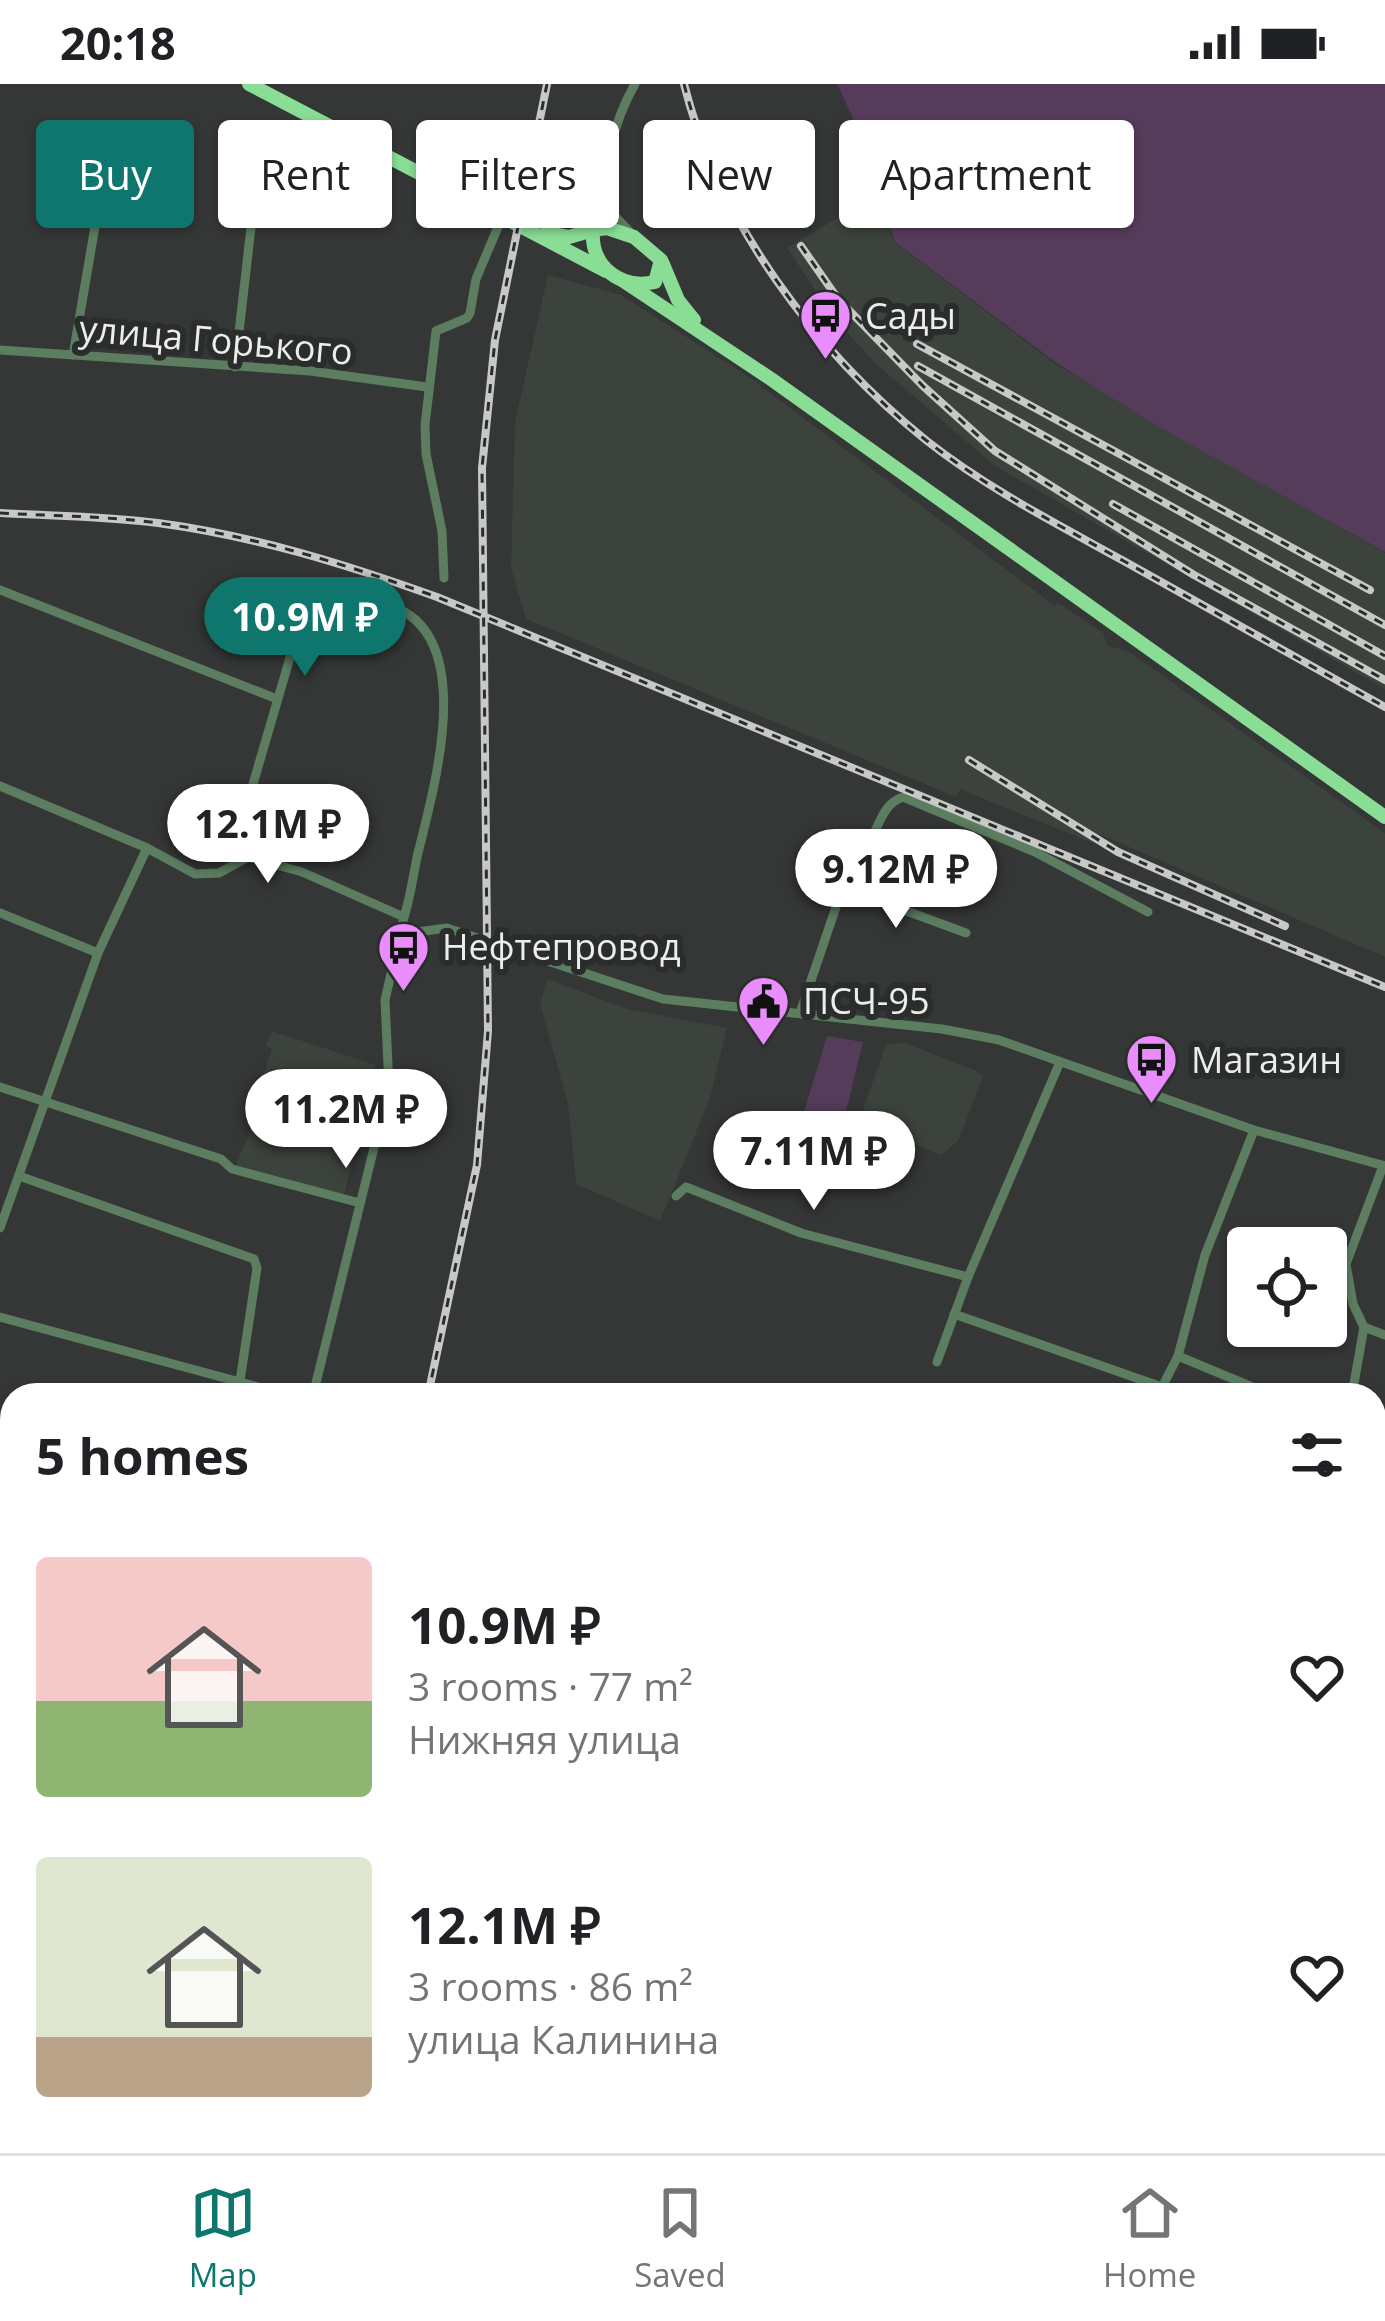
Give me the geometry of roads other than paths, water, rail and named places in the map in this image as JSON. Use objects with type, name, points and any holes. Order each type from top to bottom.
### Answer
[{"type":"highway","points":[[252,85],[416,170]]},
{"type":"highway","points":[[526,228],[622,280],[726,347],[1385,817]]},
{"type":"highway","points":[[529,230],[569,237],[617,230],[634,237],[662,260],[678,300],[726,347]]},
{"type":"highway","points":[[595,230],[594,254],[606,271]]},
{"type":"highway","points":[[622,280],[655,282],[662,260]]},
{"type":"street","points":[[618,120],[635,84]]},
{"type":"street","points":[[619,220],[634,237]]},
{"type":"street","points":[[74,355],[95,228]]},
{"type":"street","points":[[235,367],[251,228]]},
{"type":"street","points":[[444,578],[442,531],[426,454],[427,387],[436,331],[467,318],[476,279],[498,228]]},
{"type":"street","name":"улица Горького","points":[[0,350],[310,371],[427,387]]},
{"type":"street","points":[[0,590],[277,699]]},
{"type":"street","points":[[316,1383],[389,1088],[384,1012],[437,785],[443,715],[438,652],[408,613],[374,602],[308,608],[297,622],[237,849],[404,917]]},
{"type":"street","points":[[0,787],[146,848],[185,871],[203,876],[227,870],[248,857]]},
{"type":"street","points":[[800,1013],[854,854],[867,847],[887,805],[903,797],[1035,852],[1148,913]]},
{"type":"street","points":[[0,1228],[98,953],[146,848]]},
{"type":"street","points":[[842,887],[966,932]]},
{"type":"street","points":[[0,913],[98,953]]},
{"type":"street","points":[[396,958],[417,932],[447,928],[663,999],[999,1040],[1253,1130],[1384,1166],[1346,1264],[1352,1304],[1364,1327],[1354,1383]]},
{"type":"street","points":[[937,1362],[1060,1062]]},
{"type":"street","points":[[0,1087],[221,1159],[232,1169],[360,1203]]},
{"type":"street","points":[[1164,1383],[1178,1356],[1205,1255],[1253,1130]]},
{"type":"street","points":[[19,1176],[254,1259],[240,1381]]},
{"type":"street","points":[[676,1196],[686,1187],[800,1233],[968,1277]]},
{"type":"street","points":[[954,1314],[1151,1383]]},
{"type":"street","points":[[0,1317],[247,1383]]},
{"type":"street","points":[[1364,1327],[1385,1335]]},
{"type":"street","points":[[1178,1356],[1243,1383]]},
{"type":"railway","points":[[431,1383],[477,1165],[488,1031],[482,468],[495,340],[547,84]]},
{"type":"railway","points":[[684,84],[700,136],[747,235],[811,326],[886,406],[997,490],[1385,707]]},
{"type":"railway","points":[[801,246],[838,299],[995,451],[1194,575],[1385,680]]},
{"type":"railway","points":[[917,344],[1370,590]]},
{"type":"railway","points":[[918,366],[1385,625]]},
{"type":"railway","points":[[1113,504],[1385,656]]},
{"type":"railway","points":[[0,513],[119,519],[230,535],[403,585],[1385,987]]},
{"type":"railway","points":[[969,760],[1118,852],[1285,926]]},
{"type":"place","name":"Сады","points":[[826,362]]},
{"type":"place","name":"Нефтепровод","points":[[403,993]]},
{"type":"place","name":"ПСЧ-95","points":[[764,1047]]},
{"type":"place","name":"Магазин","points":[[1152,1106]]}]
